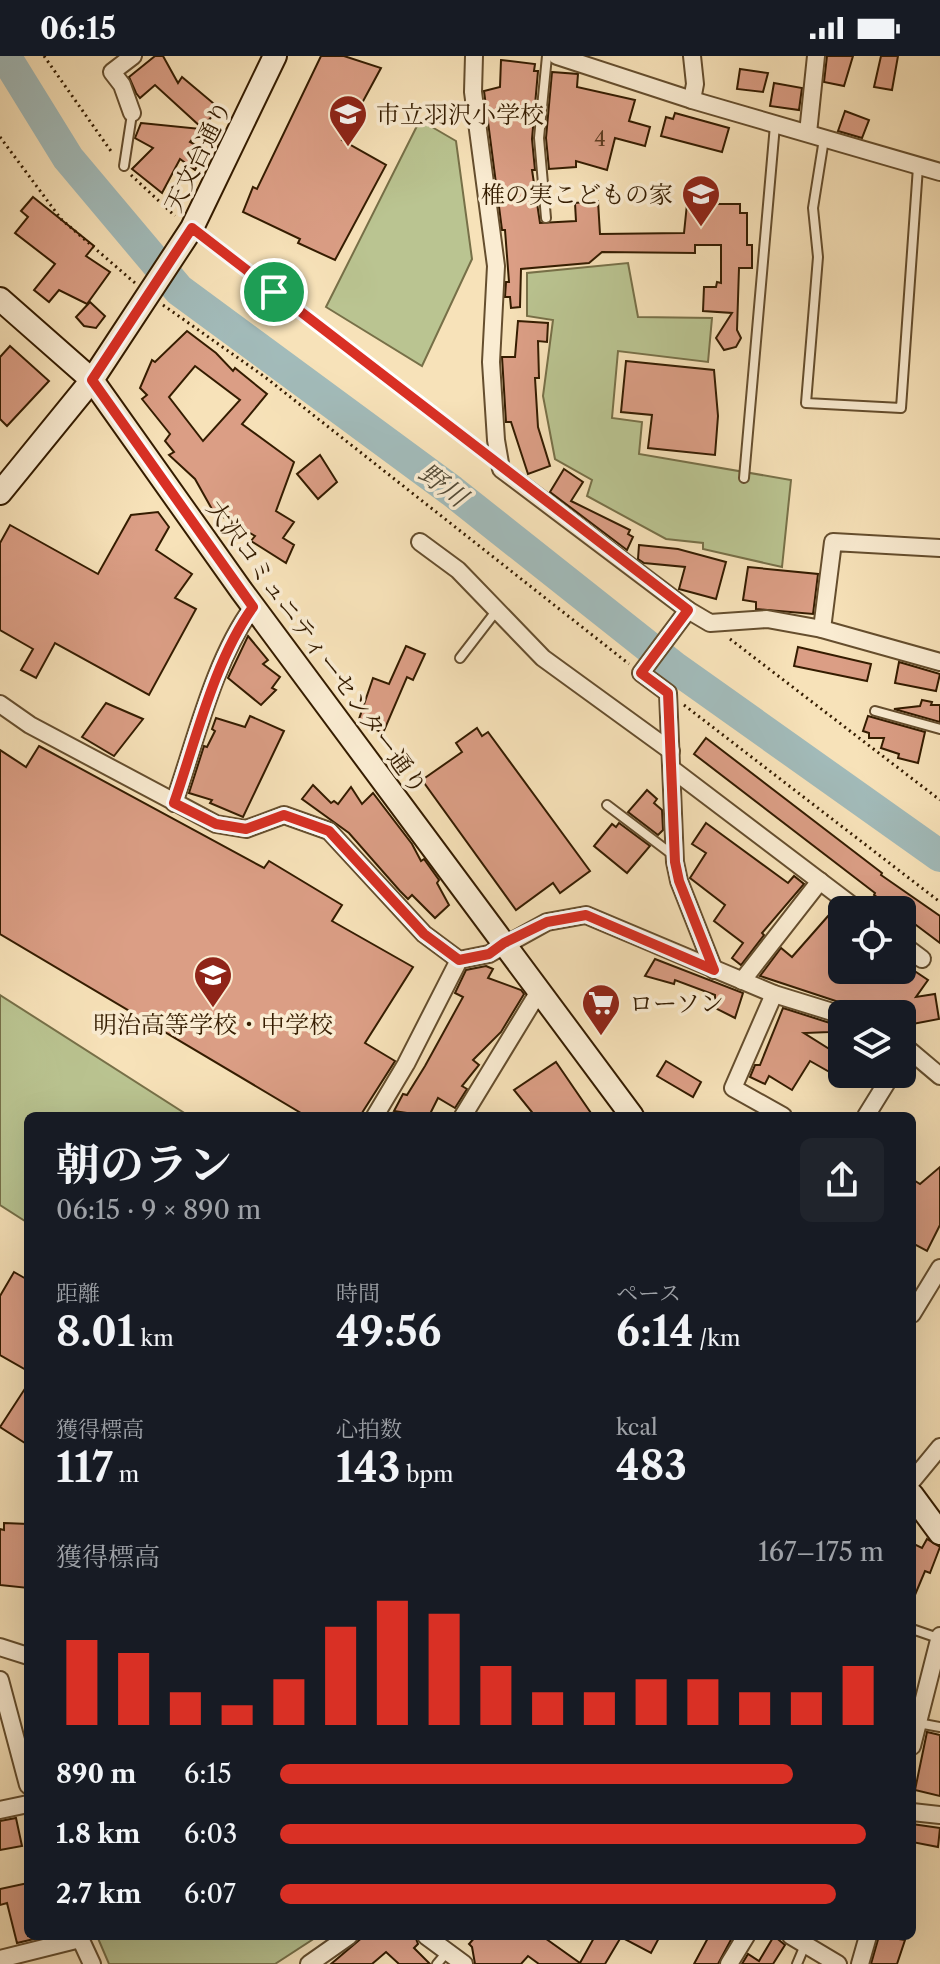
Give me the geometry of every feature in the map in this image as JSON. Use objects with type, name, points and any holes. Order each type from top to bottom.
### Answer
[{"type":"street","points":[[132,113],[122,85],[112,72],[133,56]]},
{"type":"street","name":"天文台通り","points":[[92,380],[190,232],[275,56]]},
{"type":"street","points":[[474,56],[473,92],[496,266],[491,362],[501,469],[687,612],[710,623],[767,619],[822,629],[940,662]]},
{"type":"street","points":[[557,56],[692,100],[940,172]]},
{"type":"street","points":[[692,56],[695,84],[692,100]]},
{"type":"street","points":[[808,133],[816,56]]},
{"type":"street","name":"大沢コミュニティーセンター通り","points":[[0,299],[92,380],[253,607],[629,1112]]},
{"type":"street","points":[[0,493],[92,380]]},
{"type":"street","points":[[420,542],[458,570],[543,658],[671,751]]},
{"type":"street","points":[[822,629],[833,542],[940,548]]},
{"type":"street","points":[[174,803],[227,653],[238,627],[253,607]]},
{"type":"street","points":[[687,612],[643,670],[668,693],[675,856],[679,881],[714,970]]},
{"type":"street","points":[[0,704],[30,725],[216,824],[246,829],[284,815],[329,831],[424,934],[459,960],[489,954],[547,922],[586,915],[774,994],[828,1011]]},
{"type":"street","points":[[672,769],[840,896]]},
{"type":"street","points":[[742,981],[820,881]]},
{"type":"street","points":[[916,954],[922,959]]},
{"type":"street","points":[[377,1112],[406,1064],[459,960]]},
{"type":"street","points":[[465,1112],[538,993]]},
{"type":"street","points":[[774,994],[733,1088],[776,1112]]},
{"type":"street","points":[[916,1058],[940,1076]]},
{"type":"street","points":[[868,1112],[883,1088]]},
{"type":"street","points":[[916,1307],[940,1268]]},
{"type":"street","points":[[916,1476],[940,1447]]},
{"type":"street","points":[[916,1500],[940,1533]]},
{"type":"street","points":[[916,1728],[939,1637]]},
{"type":"street","points":[[0,1647],[24,1655]]},
{"type":"street","points":[[0,1680],[5,1726],[24,1775]]},
{"type":"street","points":[[0,1810],[24,1805]]},
{"type":"street","points":[[916,1812],[940,1815]]},
{"type":"street","points":[[0,1959],[72,1940]]},
{"type":"street","points":[[81,1940],[92,1964]]},
{"type":"street","points":[[309,1964],[343,1940]]},
{"type":"street","points":[[429,1940],[442,1958],[464,1964]]},
{"type":"street","points":[[729,1964],[744,1940]]},
{"type":"street","points":[[798,1940],[838,1964]]},
{"type":"street","points":[[860,1964],[867,1940]]},
{"type":"lane","points":[[546,218],[539,138],[547,56]]},
{"type":"lane","points":[[124,166],[132,113]]},
{"type":"lane","points":[[744,478],[775,125]]},
{"type":"lane","points":[[824,139],[813,208],[818,257],[806,403],[901,408],[918,167]]},
{"type":"lane","points":[[460,658],[497,610]]},
{"type":"lane","points":[[875,711],[940,729]]},
{"type":"lane","points":[[607,805],[675,856]]},
{"type":"lane","points":[[916,1630],[939,1637]]},
{"type":"lane","points":[[917,1723],[940,1727]]},
{"type":"lane","points":[[797,1964],[798,1940]]},
{"type":"path","points":[[44,56],[84,116],[141,187],[190,232],[501,469]]},
{"type":"path","points":[[0,137],[61,219],[150,292],[643,670]]},
{"type":"path","points":[[710,623],[940,800]]},
{"type":"path","points":[[668,693],[940,902]]},
{"type":"green space","points":[[420,120],[456,141],[472,259],[422,366],[326,307]]},
{"type":"green space","points":[[628,263],[638,317],[712,318],[708,362],[618,351],[612,418],[642,422],[639,454],[791,480],[782,567],[703,549],[703,543],[666,539],[587,496],[592,480],[555,459],[543,396],[553,320],[527,316],[527,273]]},
{"type":"green space","points":[[0,995],[183,1112],[24,1112],[24,1220],[0,1205]]},
{"type":"green space","points":[[99,1940],[312,1940],[275,1964],[109,1964]]},
{"type":"building","points":[[155,56],[163,56],[178,83],[182,77],[219,108],[202,128],[155,85],[140,98],[136,93],[129,77]]},
{"type":"building","points":[[321,56],[344,56],[381,68],[342,140],[386,165],[335,260],[298,243],[300,239],[243,212]]},
{"type":"building","points":[[827,56],[853,56],[844,86],[824,82]]},
{"type":"building","points":[[881,56],[898,56],[892,90],[874,87]]},
{"type":"building","points":[[501,60],[535,64],[534,71],[538,71],[532,139],[535,170],[532,170],[540,223],[576,221],[575,203],[598,201],[600,234],[684,233],[687,204],[740,204],[740,213],[747,213],[747,245],[752,245],[752,268],[739,268],[737,330],[741,338],[736,347],[724,350],[716,338],[732,313],[703,311],[704,287],[716,287],[717,282],[721,283],[721,245],[695,245],[695,253],[602,252],[589,263],[521,269],[520,307],[511,308],[510,297],[505,297],[506,282],[509,282],[505,230],[502,230],[484,91],[500,87]]},
{"type":"building","points":[[740,69],[768,73],[763,92],[737,89]]},
{"type":"building","points":[[552,72],[578,74],[577,87],[635,100],[629,121],[650,127],[645,146],[615,138],[607,170],[576,161],[576,167],[549,169],[546,138]]},
{"type":"building","points":[[774,83],[802,88],[799,110],[770,106]]},
{"type":"building","points":[[845,111],[869,120],[862,138],[838,131]]},
{"type":"building","points":[[675,113],[729,128],[722,152],[661,136],[666,117],[673,119]]},
{"type":"building","points":[[141,123],[201,129],[190,142],[205,150],[195,170],[180,159],[162,193],[132,169],[153,148],[135,138]]},
{"type":"building","points":[[33,197],[94,246],[86,256],[110,272],[87,304],[59,290],[49,302],[34,290],[55,264],[15,233],[28,217],[21,211]]},
{"type":"building","points":[[90,302],[105,316],[96,328],[84,326],[76,317]]},
{"type":"building","points":[[518,321],[548,323],[547,342],[538,341],[539,378],[535,378],[538,427],[550,466],[528,474],[511,422],[506,422],[502,357],[515,357]]},
{"type":"building","points":[[187,331],[216,353],[233,371],[235,368],[267,394],[242,424],[294,462],[276,511],[294,522],[283,538],[294,545],[286,563],[251,541],[255,536],[213,511],[195,479],[169,455],[174,452],[165,441],[170,434],[142,399],[147,395],[140,388],[152,360],[155,362]],"holes":[[[195,366],[240,400],[203,441],[169,397]]]},
{"type":"building","points":[[10,346],[49,381],[7,426],[0,419],[0,357]]},
{"type":"building","points":[[626,361],[714,370],[718,416],[715,455],[648,448],[652,415],[621,412]]},
{"type":"building","points":[[320,455],[337,482],[318,499],[297,474]]},
{"type":"building","points":[[564,469],[583,482],[571,501],[630,530],[628,534],[633,537],[627,550],[550,492]]},
{"type":"building","points":[[158,512],[169,527],[156,550],[192,574],[175,598],[196,609],[149,695],[55,643],[36,678],[21,670],[33,649],[0,630],[0,543],[10,525],[98,574],[131,515]]},
{"type":"building","points":[[639,545],[678,549],[726,562],[716,599],[679,589],[685,567],[644,563],[638,559]]},
{"type":"building","points":[[748,567],[818,574],[813,614],[756,609],[756,602],[743,600]]},
{"type":"building","points":[[248,636],[268,660],[263,664],[280,677],[272,688],[276,690],[261,705],[228,678]]},
{"type":"building","points":[[406,646],[425,654],[413,680],[407,677],[383,733],[358,722],[373,678],[389,684]]},
{"type":"building","points":[[798,647],[871,664],[867,681],[794,666]]},
{"type":"building","points":[[899,662],[940,674],[936,691],[895,683]]},
{"type":"building","points":[[922,700],[932,702],[931,705],[940,705],[940,722],[894,709],[920,706]]},
{"type":"building","points":[[106,703],[143,719],[114,756],[82,737]]},
{"type":"building","points":[[250,716],[284,731],[243,817],[210,803],[212,800],[189,793],[204,746],[207,747],[215,731],[212,729],[216,718],[245,727]]},
{"type":"building","points":[[868,716],[925,732],[918,763],[898,758],[899,754],[881,748],[884,738],[869,738],[869,733],[863,731]]},
{"type":"building","points":[[477,728],[482,736],[488,732],[590,871],[560,893],[553,883],[516,910],[422,780],[462,752],[456,743]]},
{"type":"building","points":[[706,738],[911,896],[875,896],[694,754]]},
{"type":"building","name":"明治高等学校・中学校","points":[[39,746],[264,868],[269,861],[342,905],[332,921],[413,967],[365,1043],[395,1061],[363,1112],[299,1112],[0,934],[0,750],[26,767]]},
{"type":"building","points":[[313,785],[331,803],[334,801],[338,804],[351,787],[362,804],[373,793],[412,844],[421,861],[424,859],[439,880],[437,883],[449,905],[435,918],[412,895],[408,899],[349,833],[302,799]]},
{"type":"building","points":[[647,790],[657,799],[654,803],[662,810],[663,830],[658,835],[628,812]]},
{"type":"building","points":[[619,823],[650,846],[627,873],[594,846],[612,824],[616,827]]},
{"type":"building","points":[[706,823],[788,883],[794,876],[804,884],[762,933],[764,935],[741,965],[732,958],[743,943],[714,921],[725,905],[690,878],[706,853],[692,844]]},
{"type":"building","points":[[916,899],[940,916],[940,943],[916,925]]},
{"type":"building","points":[[828,916],[828,984],[916,984],[916,972],[928,980],[916,997],[935,994],[939,1019],[916,1023],[916,1000],[833,1000],[760,976],[781,948],[792,957]]},
{"type":"building","points":[[655,959],[743,993],[735,1018],[715,1008],[715,995],[675,980],[674,984],[645,976]]},
{"type":"building","points":[[486,966],[493,969],[488,978],[521,990],[524,994],[501,1032],[473,1060],[479,1065],[462,1086],[467,1089],[455,1108],[438,1098],[431,1112],[394,1111],[425,1066],[463,997],[455,993],[466,970]]},
{"type":"building","points":[[783,1008],[828,1022],[828,1032],[804,1033],[828,1048],[828,1071],[810,1061],[792,1090],[769,1076],[765,1084],[750,1077],[755,1065],[760,1065]]},
{"type":"building","points":[[666,1061],[701,1082],[693,1097],[657,1076]]},
{"type":"building","points":[[556,1062],[590,1112],[532,1112],[514,1090]]},
{"type":"building","points":[[940,1167],[940,1225],[927,1251],[916,1245],[916,1182],[920,1184]]},
{"type":"building","points":[[14,1272],[24,1278],[24,1369],[0,1355],[0,1296]]},
{"type":"building","points":[[24,1390],[24,1442],[0,1427]]},
{"type":"building","points":[[4,1523],[24,1524],[24,1588],[0,1585],[0,1529],[4,1530]]},
{"type":"building","points":[[927,1539],[940,1547],[930,1573],[925,1571],[916,1592],[916,1545],[922,1548]]},
{"type":"building","points":[[927,1732],[940,1735],[940,1796],[916,1790]]},
{"type":"building","points":[[16,1818],[22,1846],[0,1850],[0,1821]]},
{"type":"building","points":[[916,1825],[940,1828],[938,1847],[916,1843]]},
{"type":"building","points":[[24,1884],[24,1940],[30,1940],[17,1943],[7,1903],[0,1905],[0,1889]]},
{"type":"building","points":[[359,1940],[416,1940],[418,1944],[414,1948],[430,1964],[399,1964],[386,1952],[372,1964],[331,1964]]},
{"type":"building","points":[[472,1940],[548,1940],[580,1963],[593,1940],[619,1940],[605,1964],[539,1964],[528,1956],[521,1964],[475,1964],[469,1944]]},
{"type":"building","points":[[627,1940],[658,1940],[651,1953]]},
{"type":"building","points":[[707,1940],[731,1940],[718,1964],[694,1964]]},
{"type":"building","points":[[772,1940],[779,1940],[785,1945],[773,1964],[742,1964],[748,1954],[759,1961]]},
{"type":"building","points":[[878,1940],[905,1940],[897,1964],[871,1964]]},
{"type":"waterway","name":"野川","points":[[5,56],[68,158],[179,290],[452,491],[674,667],[940,856]]},
{"type":"place","name":"市立羽沢小学校","points":[[348,148]]},
{"type":"place","name":"椎の実こどもの家","points":[[701,228]]},
{"type":"place","name":"明治高等学校・中学校","points":[[213,1009]]},
{"type":"place","name":"ローソン","points":[[601,1037]]},
{"type":"route","points":[[192,228],[274,292],[688,610],[641,673],[668,693],[675,862],[679,881],[714,970],[586,915],[547,922],[489,954],[459,960],[424,934],[329,831],[284,815],[246,829],[216,824],[174,803],[227,653],[238,627],[253,607],[92,380],[192,228]]}]
